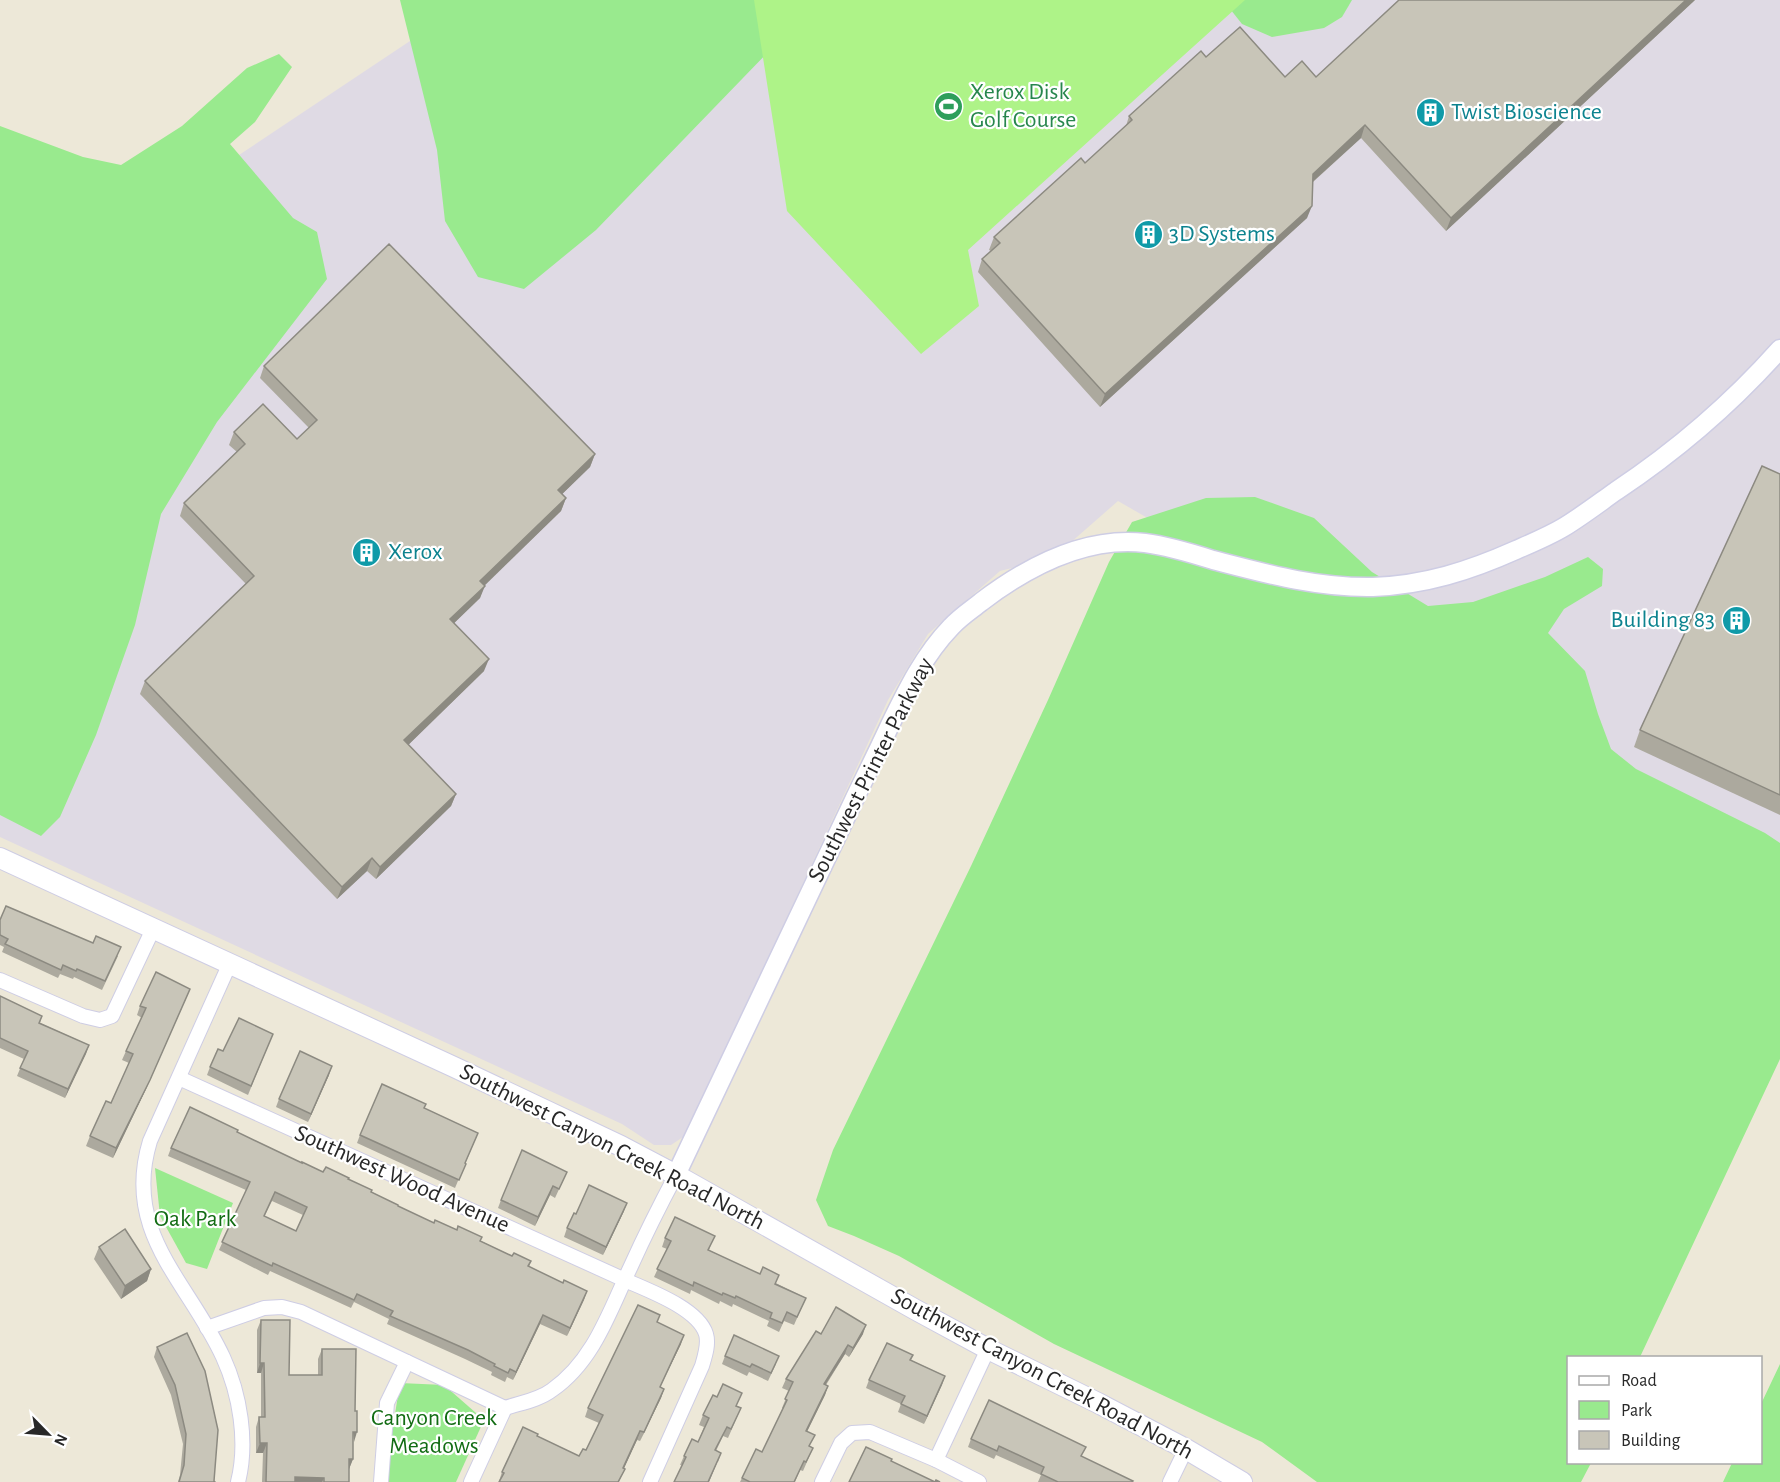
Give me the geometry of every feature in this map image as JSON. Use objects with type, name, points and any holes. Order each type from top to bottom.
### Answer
[{"type":"main road","name":"Southwest Canyon Creek Road North","points":[[0,858],[566,1119],[676,1175],[988,1349],[1186,1449],[1242,1482]]},
{"type":"street","name":"Southwest Printer Parkway","points":[[676,1175],[921,664],[949,629],[998,589],[1053,558],[1085,548],[1122,542],[1162,545],[1280,578],[1319,585],[1377,586],[1413,583],[1448,576],[1480,566],[1536,542],[1563,527],[1639,476],[1699,429],[1780,349]]},
{"type":"street","points":[[0,980],[83,1016],[100,1020],[112,1016],[153,929]]},
{"type":"street","points":[[230,963],[146,1155],[143,1170],[143,1200],[149,1226],[229,1371],[237,1402],[241,1433],[238,1482]]},
{"type":"street","name":"Southwest Wood Avenue","points":[[179,1078],[625,1280],[684,1309],[699,1321],[706,1334],[706,1350],[702,1366],[650,1482]]},
{"type":"street","points":[[207,1328],[264,1308],[282,1307],[301,1312],[505,1408],[553,1390],[589,1352],[676,1175]]},
{"type":"street","points":[[936,1460],[988,1349]]},
{"type":"street","points":[[381,1482],[387,1403],[407,1362]]},
{"type":"street","points":[[471,1482],[505,1408]]},
{"type":"street","points":[[822,1482],[841,1443],[852,1433],[870,1432],[936,1460],[979,1482]]},
{"type":"street","points":[[1170,1482],[1186,1449]]},
{"type":"shaded area","name":"Xerox","points":[[477,0],[1780,0],[1780,881],[1118,501],[1053,558],[1000,571],[928,634],[888,700],[686,1135],[671,1145],[654,1145],[622,1124],[0,837],[0,539],[233,159],[464,5]]},
{"type":"green space","points":[[400,0],[810,0],[799,20],[596,230],[524,289],[478,277],[445,221],[437,150]]},
{"type":"green space","name":"Xerox Disk Golf Course","points":[[754,0],[1245,0],[968,250],[979,306],[921,354],[787,211]]},
{"type":"green space","points":[[1223,0],[1352,0],[1342,17],[1324,28],[1272,37],[1242,24]]},
{"type":"green space","points":[[279,54],[292,67],[255,122],[230,144],[293,218],[317,232],[327,279],[217,422],[161,514],[135,625],[96,735],[60,817],[41,836],[0,815],[0,126],[83,157],[121,165],[182,126],[247,68]]},
{"type":"green space","points":[[1255,497],[1314,518],[1372,572],[1428,606],[1473,602],[1545,577],[1588,557],[1603,569],[1602,586],[1564,609],[1548,633],[1585,671],[1611,749],[1636,769],[1765,833],[1780,843],[1780,1059],[1640,1356],[1567,1356],[1567,1464],[1590,1464],[1581,1482],[1317,1482],[1262,1442],[1054,1344],[899,1256],[828,1226],[816,1200],[833,1150],[971,866],[1109,562],[1132,522],[1206,498]]},
{"type":"green space","name":"Oak Park","points":[[155,1168],[233,1203],[207,1269],[186,1263],[160,1216]]},
{"type":"green space","points":[[1780,1364],[1780,1482],[1723,1482],[1732,1464],[1762,1464],[1762,1402]]},
{"type":"green space","name":"Canyon Creek Meadows","points":[[400,1383],[444,1385],[484,1420],[456,1482],[389,1482],[388,1457]]},
{"type":"building","points":[[1399,0],[1686,0],[1451,218],[1365,125],[1313,174],[1312,206],[1105,394],[982,259],[1000,243],[994,237],[1081,158],[1085,163],[1132,120],[1129,116],[1201,51],[1206,57],[1240,27],[1285,77],[1302,61],[1316,77]]},
{"type":"building","name":"Xerox","points":[[389,244],[595,454],[558,490],[566,498],[480,581],[485,586],[450,619],[489,659],[404,740],[456,794],[380,867],[372,858],[342,887],[145,681],[254,576],[184,503],[245,444],[234,432],[263,404],[297,439],[317,420],[264,366]]},
{"type":"building","name":"Building 83","points":[[1762,466],[1780,474],[1780,795],[1640,730]]},
{"type":"building","points":[[6,906],[93,943],[96,936],[121,947],[105,981],[63,965],[61,970],[5,944],[8,939],[0,935],[0,920]]},
{"type":"building","points":[[156,972],[190,989],[150,1080],[116,1148],[90,1136],[106,1101],[111,1103],[133,1054],[126,1051],[146,1008],[140,1006]]},
{"type":"building","points":[[0,996],[42,1016],[39,1023],[89,1045],[68,1089],[20,1068],[28,1051],[0,1038]]},
{"type":"building","points":[[239,1018],[273,1034],[251,1086],[210,1067],[218,1049],[223,1051]]},
{"type":"building","points":[[300,1051],[332,1066],[311,1114],[279,1099]]},
{"type":"building","points":[[382,1084],[426,1104],[424,1108],[478,1133],[459,1180],[360,1135]]},
{"type":"building","points":[[190,1107],[302,1163],[323,1172],[326,1167],[434,1223],[435,1220],[457,1230],[458,1226],[482,1237],[480,1241],[512,1256],[514,1253],[531,1261],[528,1266],[563,1283],[564,1280],[587,1291],[570,1328],[543,1315],[516,1372],[510,1369],[508,1373],[468,1350],[390,1316],[393,1311],[357,1294],[354,1300],[273,1263],[272,1266],[222,1242],[250,1182],[171,1148]],"holes":[[[275,1192],[307,1207],[296,1231],[264,1216]]]},
{"type":"building","points":[[522,1150],[567,1172],[559,1189],[553,1186],[538,1217],[501,1200]]},
{"type":"building","points":[[589,1185],[627,1203],[606,1247],[567,1228]]},
{"type":"building","points":[[675,1217],[715,1236],[708,1250],[760,1274],[763,1267],[779,1275],[775,1284],[806,1298],[797,1317],[787,1312],[782,1323],[770,1318],[772,1313],[736,1296],[735,1298],[723,1293],[722,1295],[694,1282],[693,1286],[657,1269],[671,1241],[665,1238]]},
{"type":"building","points":[[125,1229],[151,1269],[125,1286],[99,1247]]},
{"type":"building","points":[[638,1305],[660,1315],[657,1322],[684,1335],[660,1387],[664,1389],[644,1432],[640,1431],[618,1482],[499,1482],[523,1427],[579,1456],[583,1449],[586,1450],[603,1415],[588,1408]]},
{"type":"building","points":[[836,1307],[866,1325],[853,1348],[848,1345],[824,1384],[828,1386],[806,1431],[815,1435],[809,1446],[813,1448],[806,1462],[804,1461],[794,1482],[750,1482],[742,1478],[756,1449],[762,1452],[787,1400],[785,1399],[793,1382],[786,1379],[816,1331],[821,1334]]},
{"type":"building","points":[[261,1320],[290,1320],[289,1375],[322,1375],[322,1349],[356,1349],[357,1432],[353,1432],[353,1459],[349,1459],[349,1482],[324,1482],[324,1478],[295,1477],[295,1482],[266,1482],[267,1443],[260,1443],[259,1417],[265,1417],[264,1363],[260,1363]]},
{"type":"building","points":[[187,1333],[205,1371],[218,1430],[215,1482],[179,1482],[184,1465],[186,1434],[175,1385],[157,1347]]},
{"type":"building","points":[[734,1335],[779,1356],[771,1373],[752,1364],[750,1367],[725,1356]]},
{"type":"building","points":[[887,1343],[913,1355],[910,1360],[945,1376],[927,1416],[901,1404],[905,1396],[869,1380]]},
{"type":"building","points":[[723,1384],[742,1393],[736,1406],[741,1408],[731,1429],[727,1427],[715,1450],[721,1453],[708,1482],[674,1482],[692,1439],[698,1442],[709,1418],[703,1415],[713,1395],[717,1397]]},
{"type":"building","points":[[989,1400],[1086,1447],[1081,1456],[1133,1481],[1058,1482],[1041,1474],[1044,1467],[999,1446],[997,1451],[971,1439]]},
{"type":"building","points":[[866,1447],[892,1459],[891,1461],[935,1482],[849,1482]]},
{"type":"place","name":"Xerox Disk Golf Course","points":[[949,106]]},
{"type":"place","name":"Twist Bioscience","points":[[1430,112]]},
{"type":"place","name":"3D Systems","points":[[1148,234]]},
{"type":"place","name":"Xerox","points":[[367,552]]},
{"type":"place","name":"Building 83","points":[[1736,620]]}]
